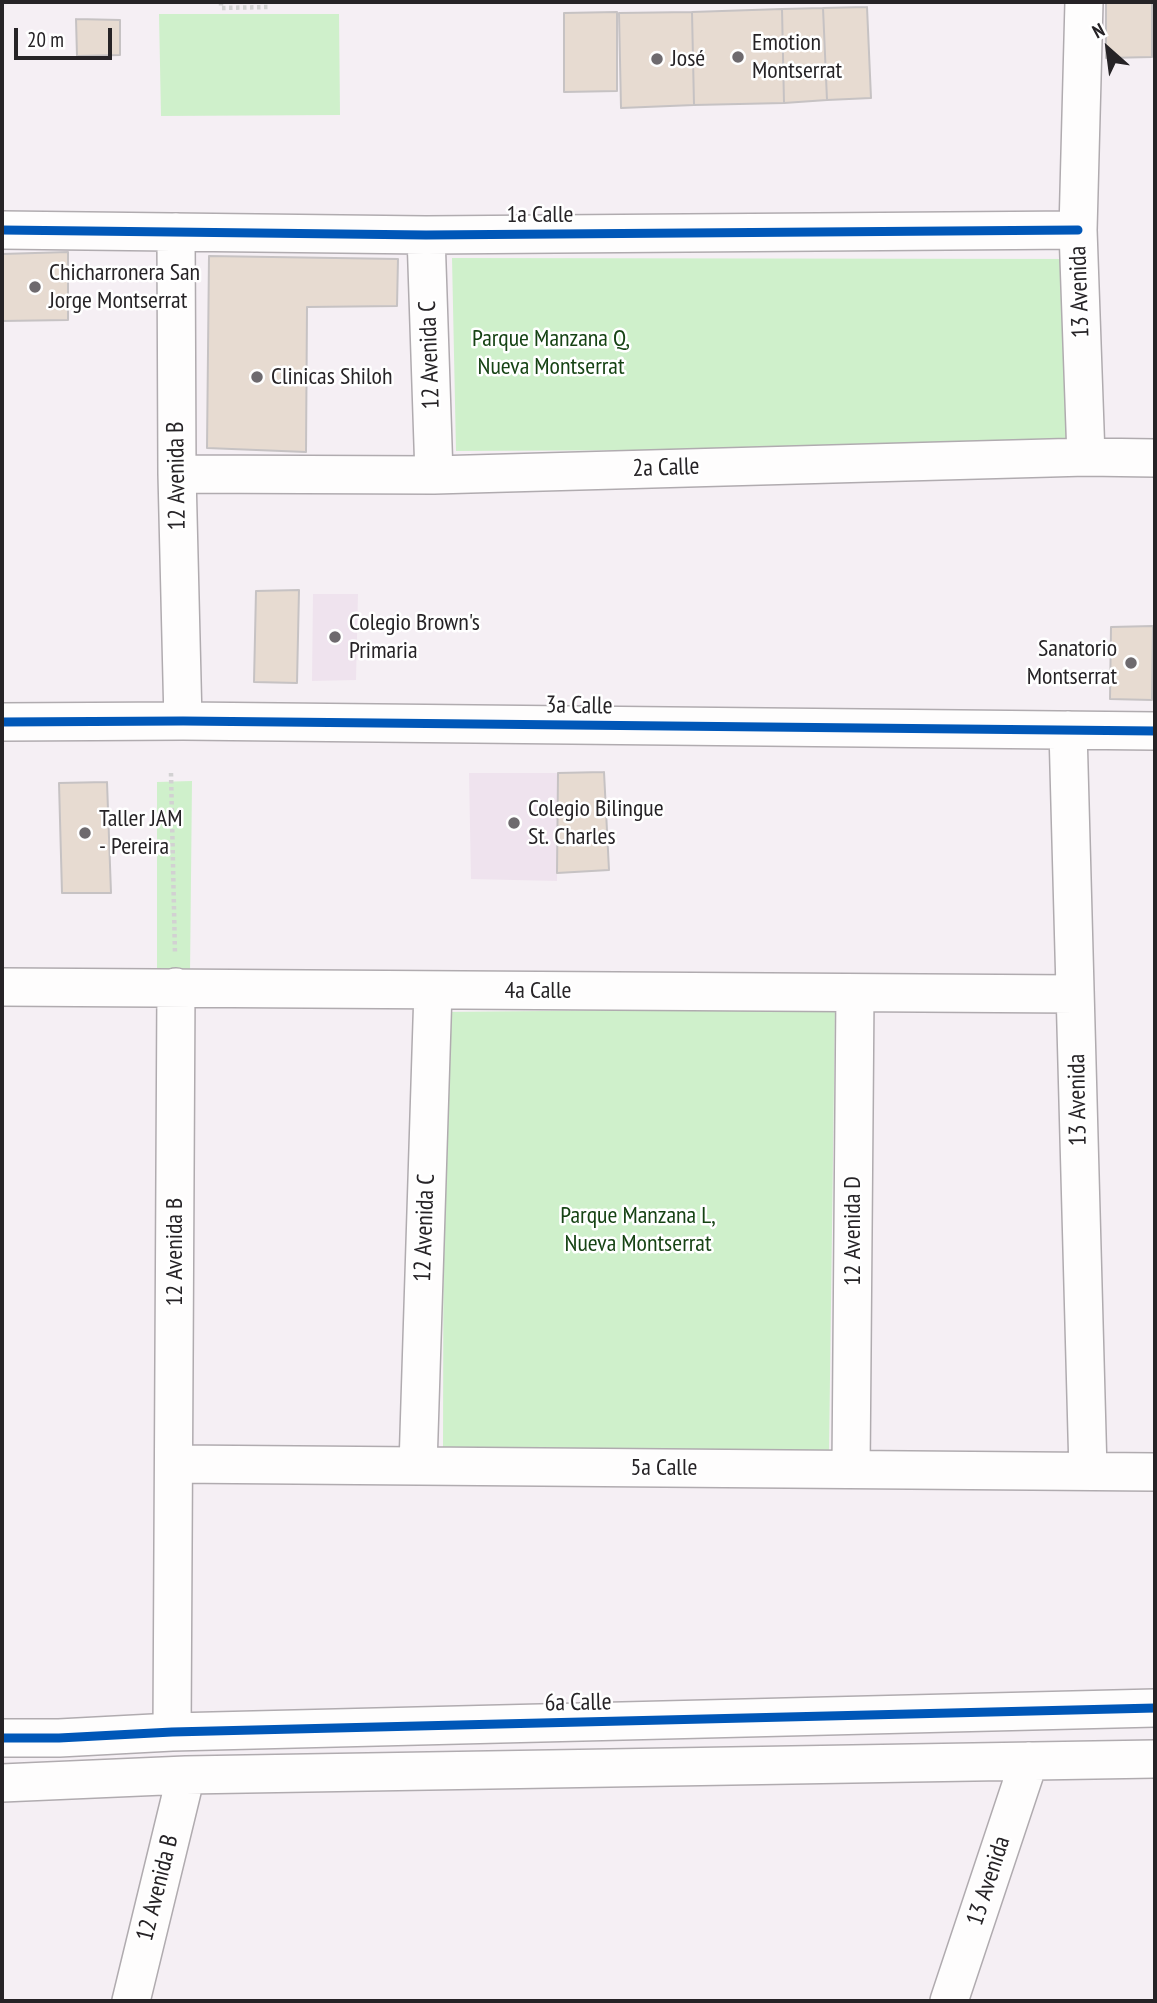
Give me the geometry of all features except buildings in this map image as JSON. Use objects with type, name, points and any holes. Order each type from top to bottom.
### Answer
[{"type":"street","name":"13 Avenida","points":[[1084,2],[1078,230],[1086,457]]},
{"type":"street","name":"1a Calle","points":[[2,230],[426,235],[1078,230]]},
{"type":"street","name":"12 Avenida B","points":[[176,232],[177,474],[183,721]]},
{"type":"street","name":"12 Avenida C","points":[[426,235],[434,475]]},
{"type":"street","name":"2a Calle","points":[[177,474],[434,475],[1086,457],[1155,458]]},
{"type":"street","name":"3a Calle","points":[[2,722],[183,721],[1155,731]]},
{"type":"street","name":"13 Avenida","points":[[1068,730],[1088,1471]]},
{"type":"street","name":"4a Calle","points":[[2,987],[1075,994]]},
{"type":"street","name":"12 Avenida B","points":[[172,1732],[176,987]]},
{"type":"street","name":"12 Avenida C","points":[[418,1466],[433,990]]},
{"type":"street","name":"12 Avenida D","points":[[851,1469],[855,993]]},
{"type":"street","name":"5a Calle","points":[[174,1464],[1155,1472]]},
{"type":"street","name":"6a Calle","points":[[2,1738],[1155,1709]]},
{"type":"street","points":[[2,1783],[186,1775],[1155,1759]]},
{"type":"street","name":"13 Avenida","points":[[950,2001],[1030,1761]]},
{"type":"street","name":"12 Avenida B","points":[[131,2001],[186,1775]]},
{"type":"path","points":[[221,2],[221,8],[268,7],[268,2]]},
{"type":"path","points":[[170,773],[176,987]]},
{"type":"shaded area","name":"Colegio Brown's Primaria","points":[[313,594],[358,594],[356,680],[312,681]]},
{"type":"shaded area","name":"Colegio Bilingue St. Charles","points":[[469,773],[558,773],[557,881],[471,879]]},
{"type":"green space","points":[[159,14],[339,14],[340,115],[161,116]]},
{"type":"green space","name":"Parque Manzana Q, Nueva Montserrat","points":[[452,258],[1077,259],[1079,448],[456,451]]},
{"type":"green space","points":[[192,781],[190,975],[157,974],[157,782]]},
{"type":"green space","name":"Parque Manzana L, Nueva Montserrat","points":[[835,1008],[829,1452],[443,1448],[444,1012]]},
{"type":"cycle path","points":[[2,230],[426,235],[1078,230]]},
{"type":"cycle path","points":[[2,722],[183,721],[1155,731]]},
{"type":"cycle path","points":[[2,1738],[1155,1708]]},
{"type":"place","name":"Emotion Montserrat","points":[[738,57]]},
{"type":"place","name":"José","points":[[657,59]]},
{"type":"place","name":"Chicharronera San Jorge Montserrat","points":[[35,287]]},
{"type":"place","name":"Clinicas Shiloh","points":[[257,377]]},
{"type":"place","name":"Colegio Brown's Primaria","points":[[335,637]]},
{"type":"place","name":"Sanatorio Montserrat","points":[[1131,663]]},
{"type":"place","name":"Colegio Bilingue St. Charles","points":[[514,823]]},
{"type":"place","name":"Taller JAM - Pereira","points":[[85,833]]}]
